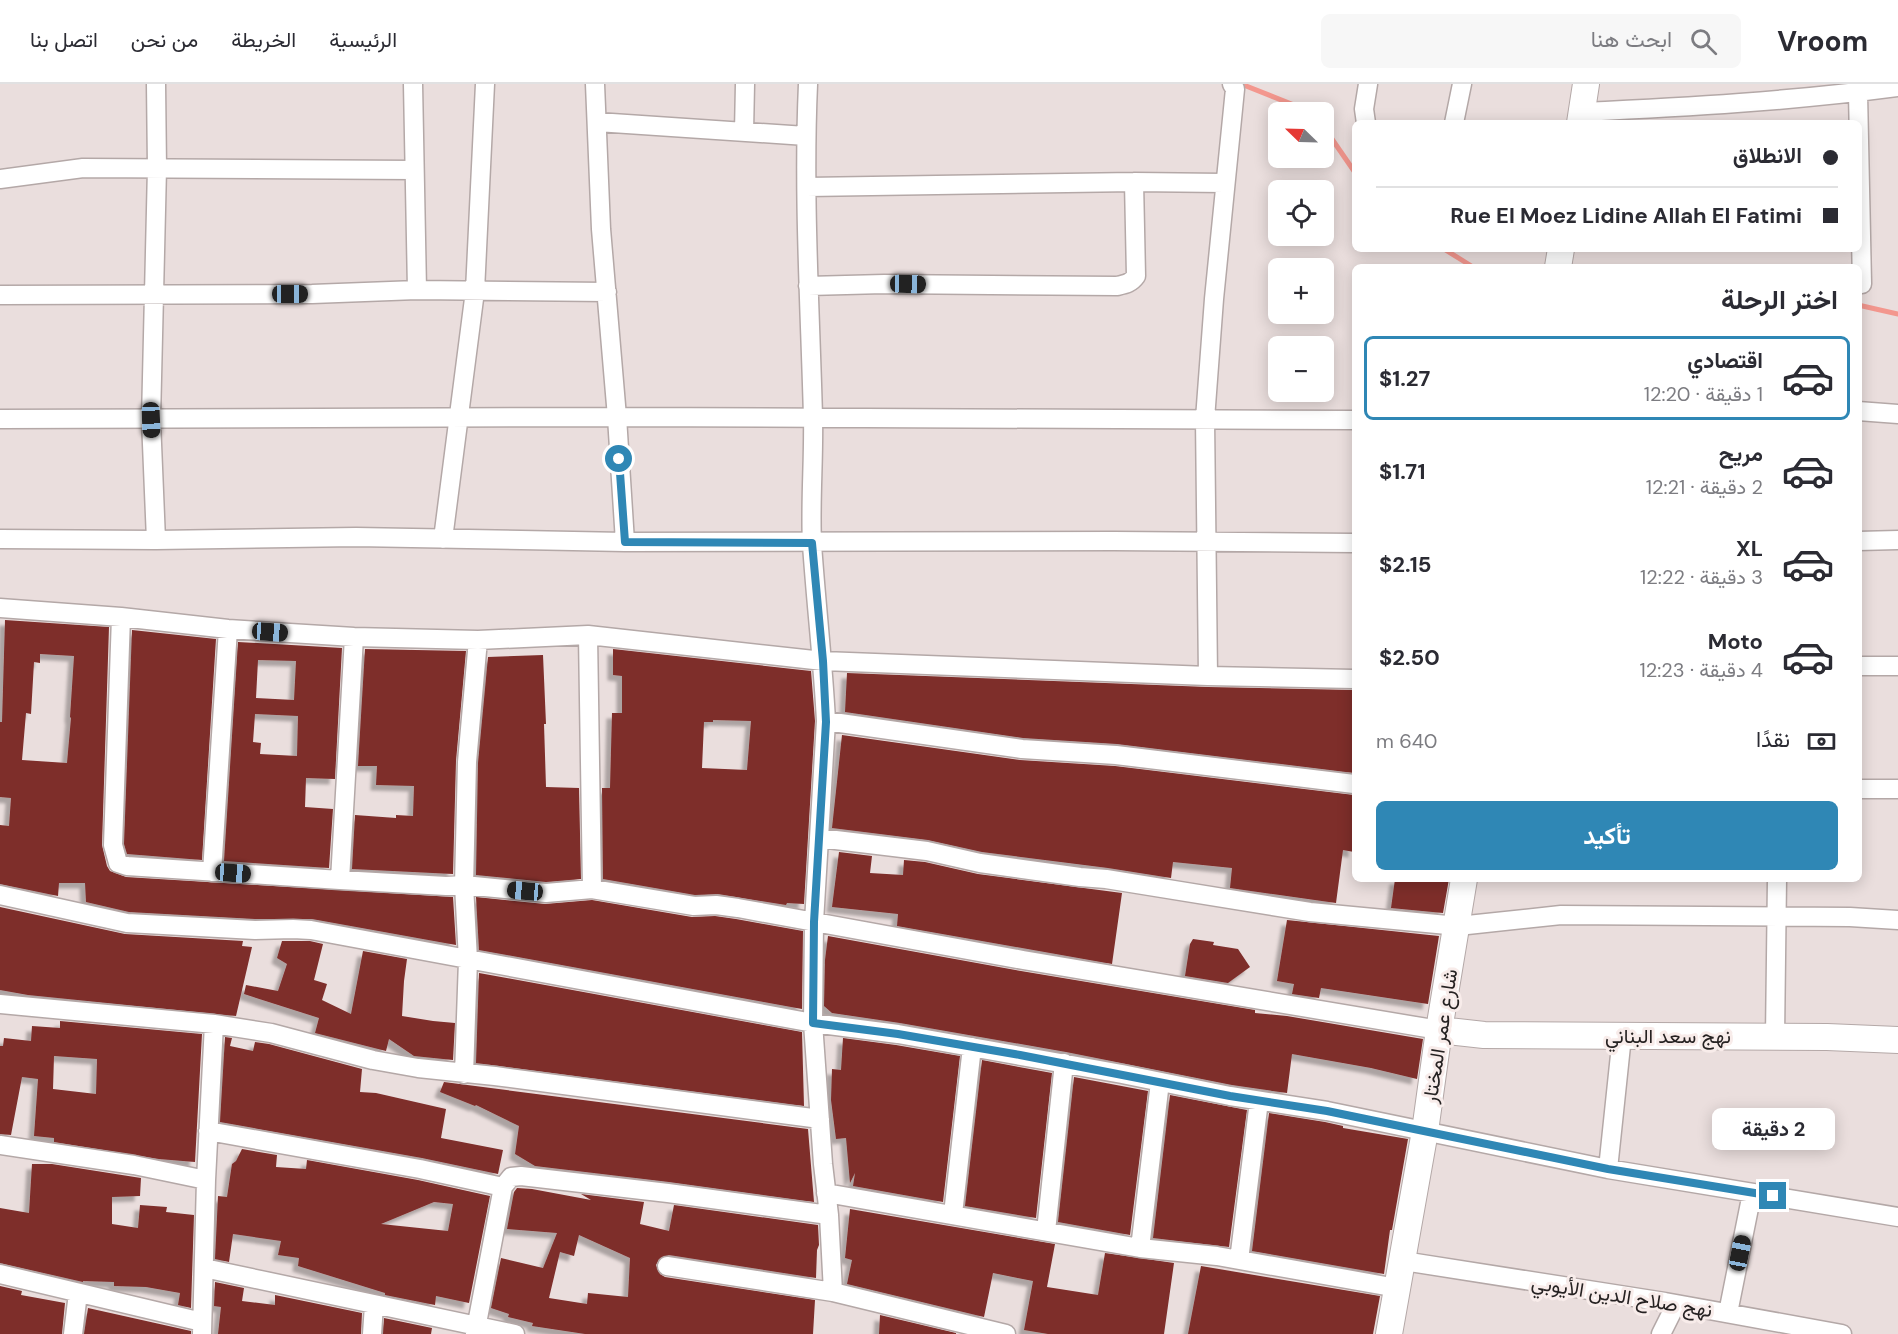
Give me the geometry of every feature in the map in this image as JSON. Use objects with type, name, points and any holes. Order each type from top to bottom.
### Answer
[{"type":"street","points":[[156,84],[157,168],[151,420],[156,540]]},
{"type":"street","points":[[413,84],[417,291]]},
{"type":"street","points":[[443,540],[475,291],[485,84]]},
{"type":"street","points":[[595,84],[601,229],[625,542]]},
{"type":"street","points":[[744,132],[745,84]]},
{"type":"street","points":[[808,84],[806,135],[813,419],[812,543],[826,722],[814,922],[813,1023],[833,1292]]},
{"type":"street","points":[[1208,676],[1205,419],[1224,183],[1235,89],[1232,84]]},
{"type":"street","points":[[1366,120],[1364,109],[1368,84]]},
{"type":"street","points":[[1455,120],[1462,84]]},
{"type":"street","points":[[1586,84],[1581,118],[1665,115],[1898,87]]},
{"type":"street","points":[[1858,93],[1859,120]]},
{"type":"street","points":[[597,122],[806,135]]},
{"type":"street","points":[[0,179],[83,168],[414,170]]},
{"type":"street","points":[[807,187],[1134,182],[1224,183]]},
{"type":"street","points":[[808,286],[884,284],[1117,286],[1127,284],[1136,276],[1134,182]]},
{"type":"street","points":[[0,295],[312,294],[417,291],[607,292]]},
{"type":"street","points":[[1862,411],[1898,414]]},
{"type":"street","points":[[0,419],[616,417],[1352,420]]},
{"type":"street","points":[[0,539],[156,540],[356,537],[625,542],[1352,543]]},
{"type":"street","points":[[1862,541],[1898,540]]},
{"type":"street","points":[[0,608],[121,617],[228,629],[354,637],[478,639],[588,635],[823,661],[1208,676],[1352,679]]},
{"type":"street","points":[[121,617],[113,845],[118,863],[128,866],[212,872],[446,886],[464,885],[546,892],[592,889],[694,906],[738,908],[1023,960],[1439,1030]]},
{"type":"street","points":[[212,872],[228,629]]},
{"type":"street","points":[[588,635],[592,889]]},
{"type":"street","points":[[340,880],[354,637]]},
{"type":"street","points":[[464,1074],[468,960],[464,885],[468,762],[478,639]]},
{"type":"street","points":[[1862,666],[1898,666]]},
{"type":"street","points":[[826,722],[1022,749],[1116,755],[1352,784]]},
{"type":"street","points":[[1862,789],[1898,789]]},
{"type":"street","points":[[819,838],[927,851],[980,863],[1106,879],[1310,912],[1458,926],[1562,915],[1775,916],[1898,920]]},
{"type":"street","name":"شارع عمر المختار","points":[[1389,1334],[1425,1131],[1464,882]]},
{"type":"street","points":[[1775,1037],[1777,882]]},
{"type":"street","points":[[0,895],[127,923],[255,930],[293,928],[311,930],[813,1023],[898,1034],[1259,1101],[1327,1111],[1608,1169],[1898,1217]]},
{"type":"street","points":[[0,1004],[214,1024],[271,1033],[373,1060],[418,1068],[820,1119]]},
{"type":"street","points":[[0,1274],[202,1328],[206,1180],[214,1024]]},
{"type":"street","name":"نهج سعد البناني","points":[[1439,1030],[1484,1035],[1898,1040]]},
{"type":"street","points":[[1608,1169],[1622,1036]]},
{"type":"street","points":[[953,1214],[972,1047]]},
{"type":"street","points":[[1046,1231],[1064,1063]]},
{"type":"street","points":[[1140,1248],[1160,1082]]},
{"type":"street","points":[[1239,1260],[1259,1101]]},
{"type":"street","points":[[208,1131],[420,1168],[503,1187]]},
{"type":"street","points":[[0,1145],[134,1165],[206,1180]]},
{"type":"street","points":[[476,1330],[503,1187],[511,1177],[521,1176],[668,1193],[829,1215]]},
{"type":"street","points":[[826,1192],[1140,1248],[1239,1260],[1397,1288]]},
{"type":"street","points":[[1728,1313],[1752,1193]]},
{"type":"street","name":"نهج صلاح الدين الأيوبي","points":[[1403,1261],[1676,1304],[1842,1334]]},
{"type":"street","points":[[666,1266],[833,1292],[970,1330],[1006,1334]]},
{"type":"street","points":[[204,1268],[476,1330],[514,1334]]},
{"type":"street","points":[[72,1334],[78,1293]]},
{"type":"street","points":[[1661,1334],[1676,1304]]},
{"type":"street","points":[[372,1334],[374,1305]]},
{"type":"building","points":[[5,620],[109,627],[102,845],[110,871],[126,877],[453,897],[456,945],[312,919],[255,919],[129,912],[86,902],[85,883],[59,883],[58,896],[0,884],[0,825],[9,826],[11,798],[0,797],[0,722],[2,722]],"holes":[[[40,654],[74,656],[67,763],[22,760],[26,713],[31,714],[34,662],[40,663]]]},
{"type":"building","points":[[132,630],[216,639],[202,860],[127,854],[124,844]]},
{"type":"building","points":[[238,642],[342,648],[335,779],[306,778],[305,807],[333,809],[329,868],[224,861]],"holes":[[[258,660],[296,661],[294,700],[256,698]],[[255,714],[298,716],[297,756],[260,754],[261,743],[253,742]]]},
{"type":"building","points":[[365,649],[466,651],[456,761],[453,874],[352,869],[355,815],[396,818],[396,815],[413,816],[414,786],[376,785],[377,766],[358,766]]},
{"type":"building","points":[[613,649],[811,671],[815,721],[804,904],[787,903],[786,905],[718,894],[695,895],[603,879],[602,788],[610,788],[612,713],[622,713],[622,676],[613,675]],"holes":[[[713,720],[751,721],[747,770],[702,768],[704,722],[713,722]]]},
{"type":"building","points":[[543,655],[546,787],[579,788],[581,879],[546,882],[476,875],[478,763],[488,657]]},
{"type":"building","points":[[847,673],[1208,687],[1352,690],[1352,773],[1117,744],[1023,738],[845,712]]},
{"type":"building","points":[[842,735],[1020,760],[1115,766],[1352,795],[1352,852],[1343,850],[1336,903],[1230,888],[1232,868],[1173,862],[1171,878],[982,852],[928,840],[832,828]]},
{"type":"building","points":[[839,852],[872,856],[870,873],[903,875],[904,860],[925,862],[978,874],[1122,893],[1112,964],[897,926],[898,914],[832,907]]},
{"type":"building","points":[[1395,882],[1448,882],[1443,913],[1391,908]]},
{"type":"building","points":[[476,897],[545,904],[592,900],[692,917],[715,916],[803,931],[802,1009],[479,950]]},
{"type":"building","points":[[0,907],[125,934],[243,941],[242,946],[252,947],[236,1016],[28,995],[0,990]]},
{"type":"building","points":[[1287,920],[1439,936],[1428,1004],[1321,988],[1319,998],[1292,994],[1294,984],[1277,981]]},
{"type":"building","points":[[828,936],[1255,1010],[1255,1013],[1287,1016],[1423,1039],[1417,1079],[1292,1054],[1287,1093],[1232,1085],[1066,1052],[832,1013],[824,1006]]},
{"type":"building","points":[[1193,939],[1238,949],[1250,967],[1228,983],[1185,976],[1190,944]]},
{"type":"building","points":[[282,941],[310,941],[323,944],[314,980],[327,984],[322,1000],[351,1014],[363,951],[407,959],[402,1016],[455,1023],[453,1060],[414,1056],[389,1039],[386,1051],[315,1033],[319,1018],[244,994],[246,985],[278,991],[287,964],[277,958]]},
{"type":"building","points":[[479,973],[802,1032],[804,1106],[476,1063]]},
{"type":"building","points":[[60,1021],[202,1034],[195,1162],[159,1159],[54,1142],[54,1138],[34,1136],[38,1079],[22,1077],[11,1135],[0,1134],[0,1046],[3,1046],[4,1038],[31,1041],[32,1026],[60,1028]],"holes":[[[54,1056],[97,1059],[96,1094],[53,1089]]]},
{"type":"building","points":[[225,1037],[232,1038],[230,1046],[253,1051],[255,1042],[269,1044],[362,1069],[360,1092],[376,1093],[446,1109],[441,1138],[503,1150],[498,1174],[220,1122]]},
{"type":"building","points":[[843,1038],[960,1056],[943,1202],[853,1186],[855,1173],[850,1183],[846,1138],[836,1139],[831,1100],[832,1069],[841,1070]]},
{"type":"building","points":[[982,1060],[1052,1073],[1036,1218],[965,1206]]},
{"type":"building","points":[[1074,1077],[1148,1091],[1130,1235],[1058,1222]]},
{"type":"building","points":[[444,1082],[808,1129],[814,1202],[535,1166],[515,1154],[519,1126],[476,1105],[440,1092]]},
{"type":"building","points":[[1170,1095],[1247,1110],[1229,1247],[1153,1238]]},
{"type":"building","points":[[1269,1113],[1408,1139],[1384,1274],[1252,1251]]},
{"type":"building","points":[[242,1149],[277,1155],[276,1167],[306,1169],[307,1160],[418,1180],[490,1196],[469,1303],[436,1296],[435,1305],[385,1295],[385,1293],[298,1266],[299,1258],[278,1255],[281,1241],[233,1234],[229,1262],[215,1259],[218,1196],[227,1197],[232,1164]],"holes":[[[434,1202],[453,1204],[448,1231],[381,1224]]]},
{"type":"building","points":[[32,1164],[52,1164],[141,1178],[140,1196],[112,1197],[112,1224],[138,1228],[140,1205],[167,1207],[166,1212],[194,1215],[191,1308],[178,1305],[180,1293],[146,1287],[114,1286],[114,1282],[83,1282],[0,1263],[0,1208],[29,1213]]},
{"type":"building","points":[[517,1188],[532,1189],[591,1200],[581,1194],[644,1202],[640,1224],[669,1231],[674,1205],[818,1225],[816,1278],[669,1255],[659,1259],[656,1265],[660,1274],[665,1277],[815,1300],[813,1334],[585,1334],[532,1326],[533,1323],[508,1317],[509,1314],[491,1308],[501,1258],[543,1268],[557,1233],[507,1229],[514,1192]],"holes":[[[579,1235],[630,1258],[628,1297],[588,1293],[587,1304],[549,1298],[560,1252],[574,1256]]]},
{"type":"building","points":[[850,1209],[1055,1244],[1047,1287],[1098,1295],[1105,1253],[1174,1263],[1164,1334],[1048,1334],[1024,1330],[1033,1281],[993,1273],[984,1317],[847,1284],[852,1260],[845,1258]]},
{"type":"building","points":[[1201,1266],[1380,1296],[1373,1334],[1188,1334]]},
{"type":"building","points":[[215,1282],[244,1288],[242,1301],[275,1305],[275,1295],[362,1313],[361,1334],[218,1334],[221,1307],[214,1306]]},
{"type":"building","points":[[0,1286],[22,1291],[21,1295],[65,1303],[62,1334],[0,1334]]},
{"type":"building","points":[[88,1308],[191,1331],[191,1334],[84,1334]]},
{"type":"building","points":[[880,1315],[956,1333],[956,1334],[879,1334]]},
{"type":"building","points":[[384,1318],[432,1328],[431,1334],[383,1334]]},
{"type":"waterway","points":[[1241,84],[1286,102]]},
{"type":"waterway","points":[[1334,142],[1352,168]]},
{"type":"waterway","points":[[1449,252],[1468,264]]},
{"type":"waterway","points":[[1862,306],[1898,314]]},
{"type":"route","points":[[619,459],[625,542],[812,543],[826,722],[814,922],[813,1023],[898,1034],[1020,1055],[1230,1096],[1327,1111],[1608,1169],[1773,1196]]}]
